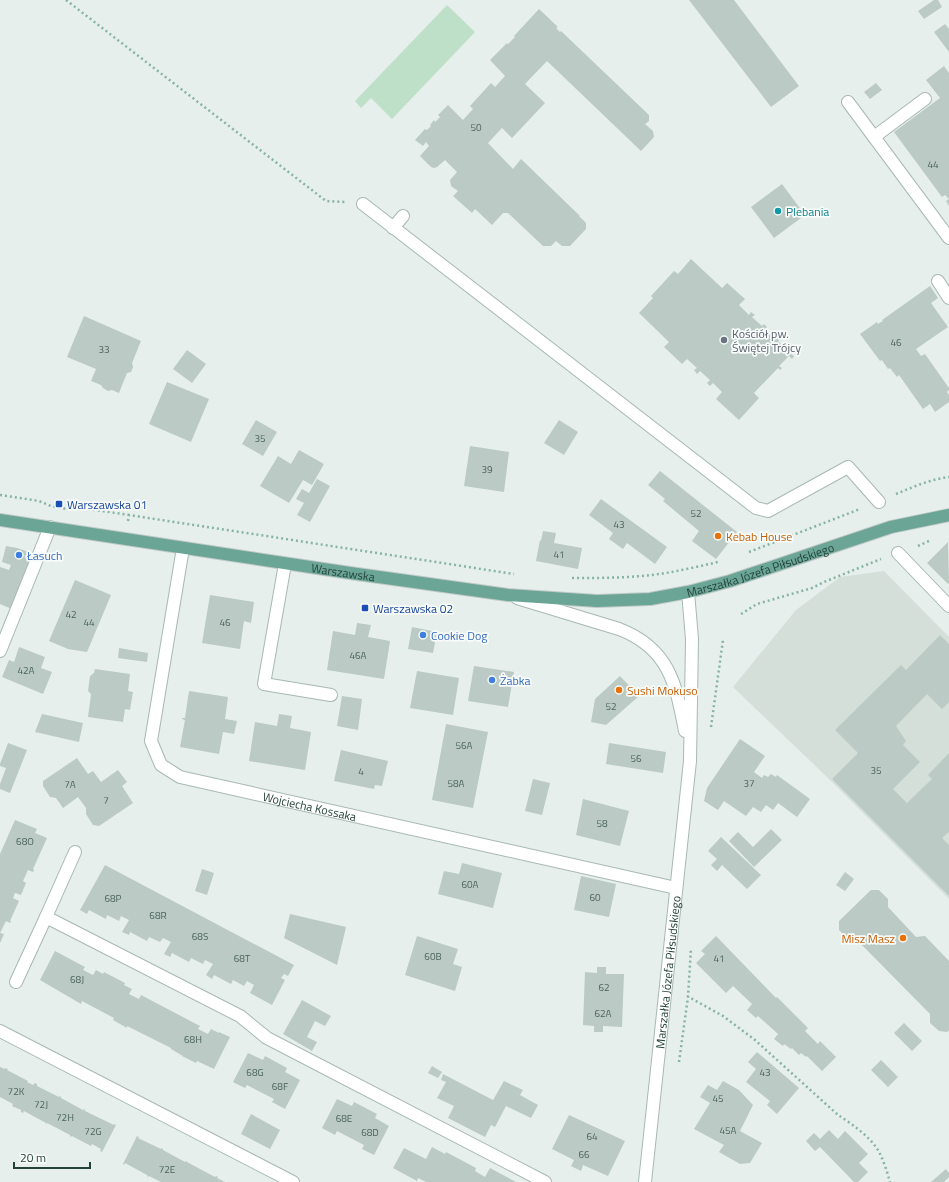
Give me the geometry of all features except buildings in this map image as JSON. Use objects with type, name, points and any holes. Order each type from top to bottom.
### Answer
[{"type":"main road","name":"Marszałka Józefa Piłsudskiego","points":[[688,592],[730,581],[890,527],[949,515]]},
{"type":"main road","name":"Warszawska","points":[[0,520],[285,564],[508,595],[597,601],[650,599],[688,592]]},
{"type":"street","points":[[874,137],[925,99]]},
{"type":"street","points":[[848,102],[949,238]]},
{"type":"street","points":[[363,204],[756,508],[768,511],[848,467],[879,502]]},
{"type":"street","points":[[393,228],[402,216]]},
{"type":"street","points":[[938,281],[949,298]]},
{"type":"street","points":[[0,651],[50,527]]},
{"type":"street","name":"Wojciecha Kossaka","points":[[183,548],[151,741],[161,765],[180,777],[676,888]]},
{"type":"street","points":[[898,553],[949,606]]},
{"type":"street","points":[[285,564],[264,684],[331,695]]},
{"type":"street","name":"Marszałka Józefa Piłsudskiego","points":[[648,1182],[666,988],[690,761],[692,639],[688,592]]},
{"type":"street","name":"Marszałka Józefa Piłsudskiego","points":[[508,595],[630,634],[642,640],[651,648],[665,664],[673,682],[678,698],[690,761]]},
{"type":"street","points":[[16,982],[75,852]]},
{"type":"street","points":[[46,917],[240,1016],[267,1038],[545,1182]]},
{"type":"street","points":[[0,1031],[293,1182]]},
{"type":"path","points":[[66,0],[326,201],[363,204]]},
{"type":"path","points":[[745,554],[916,486],[949,477]]},
{"type":"path","points":[[0,495],[39,501],[51,506],[67,509],[75,507],[130,515],[518,575]]},
{"type":"path","points":[[125,539],[130,515]]},
{"type":"path","points":[[741,614],[757,604],[812,588],[937,537]]},
{"type":"path","points":[[567,578],[641,576],[666,573],[724,561]]},
{"type":"path","points":[[666,988],[694,999],[723,1016],[755,1040],[838,1115],[867,1136],[879,1152],[890,1182]]},
{"type":"shaded area","points":[[884,571],[949,637],[949,899],[829,779],[733,687],[796,610],[840,577]]},
{"type":"green space","points":[[447,5],[475,32],[392,119],[371,98],[361,108],[355,101]]},
{"type":"place","name":"Plebania","points":[[778,211]]},
{"type":"place","name":"Kościół pw. Świętej Trójcy","points":[[724,340]]},
{"type":"place","name":"Warszawska 01","points":[[59,504]]},
{"type":"place","name":"Kebab House","points":[[718,536]]},
{"type":"place","name":"Łasuch","points":[[19,555]]},
{"type":"place","name":"Warszawska 02","points":[[365,608]]},
{"type":"place","name":"Cookie Dog","points":[[423,635]]},
{"type":"place","name":"Żabka","points":[[492,680]]},
{"type":"place","name":"Sushi Mokuso","points":[[619,690]]},
{"type":"place","name":"Misz Masz","points":[[903,938]]}]
